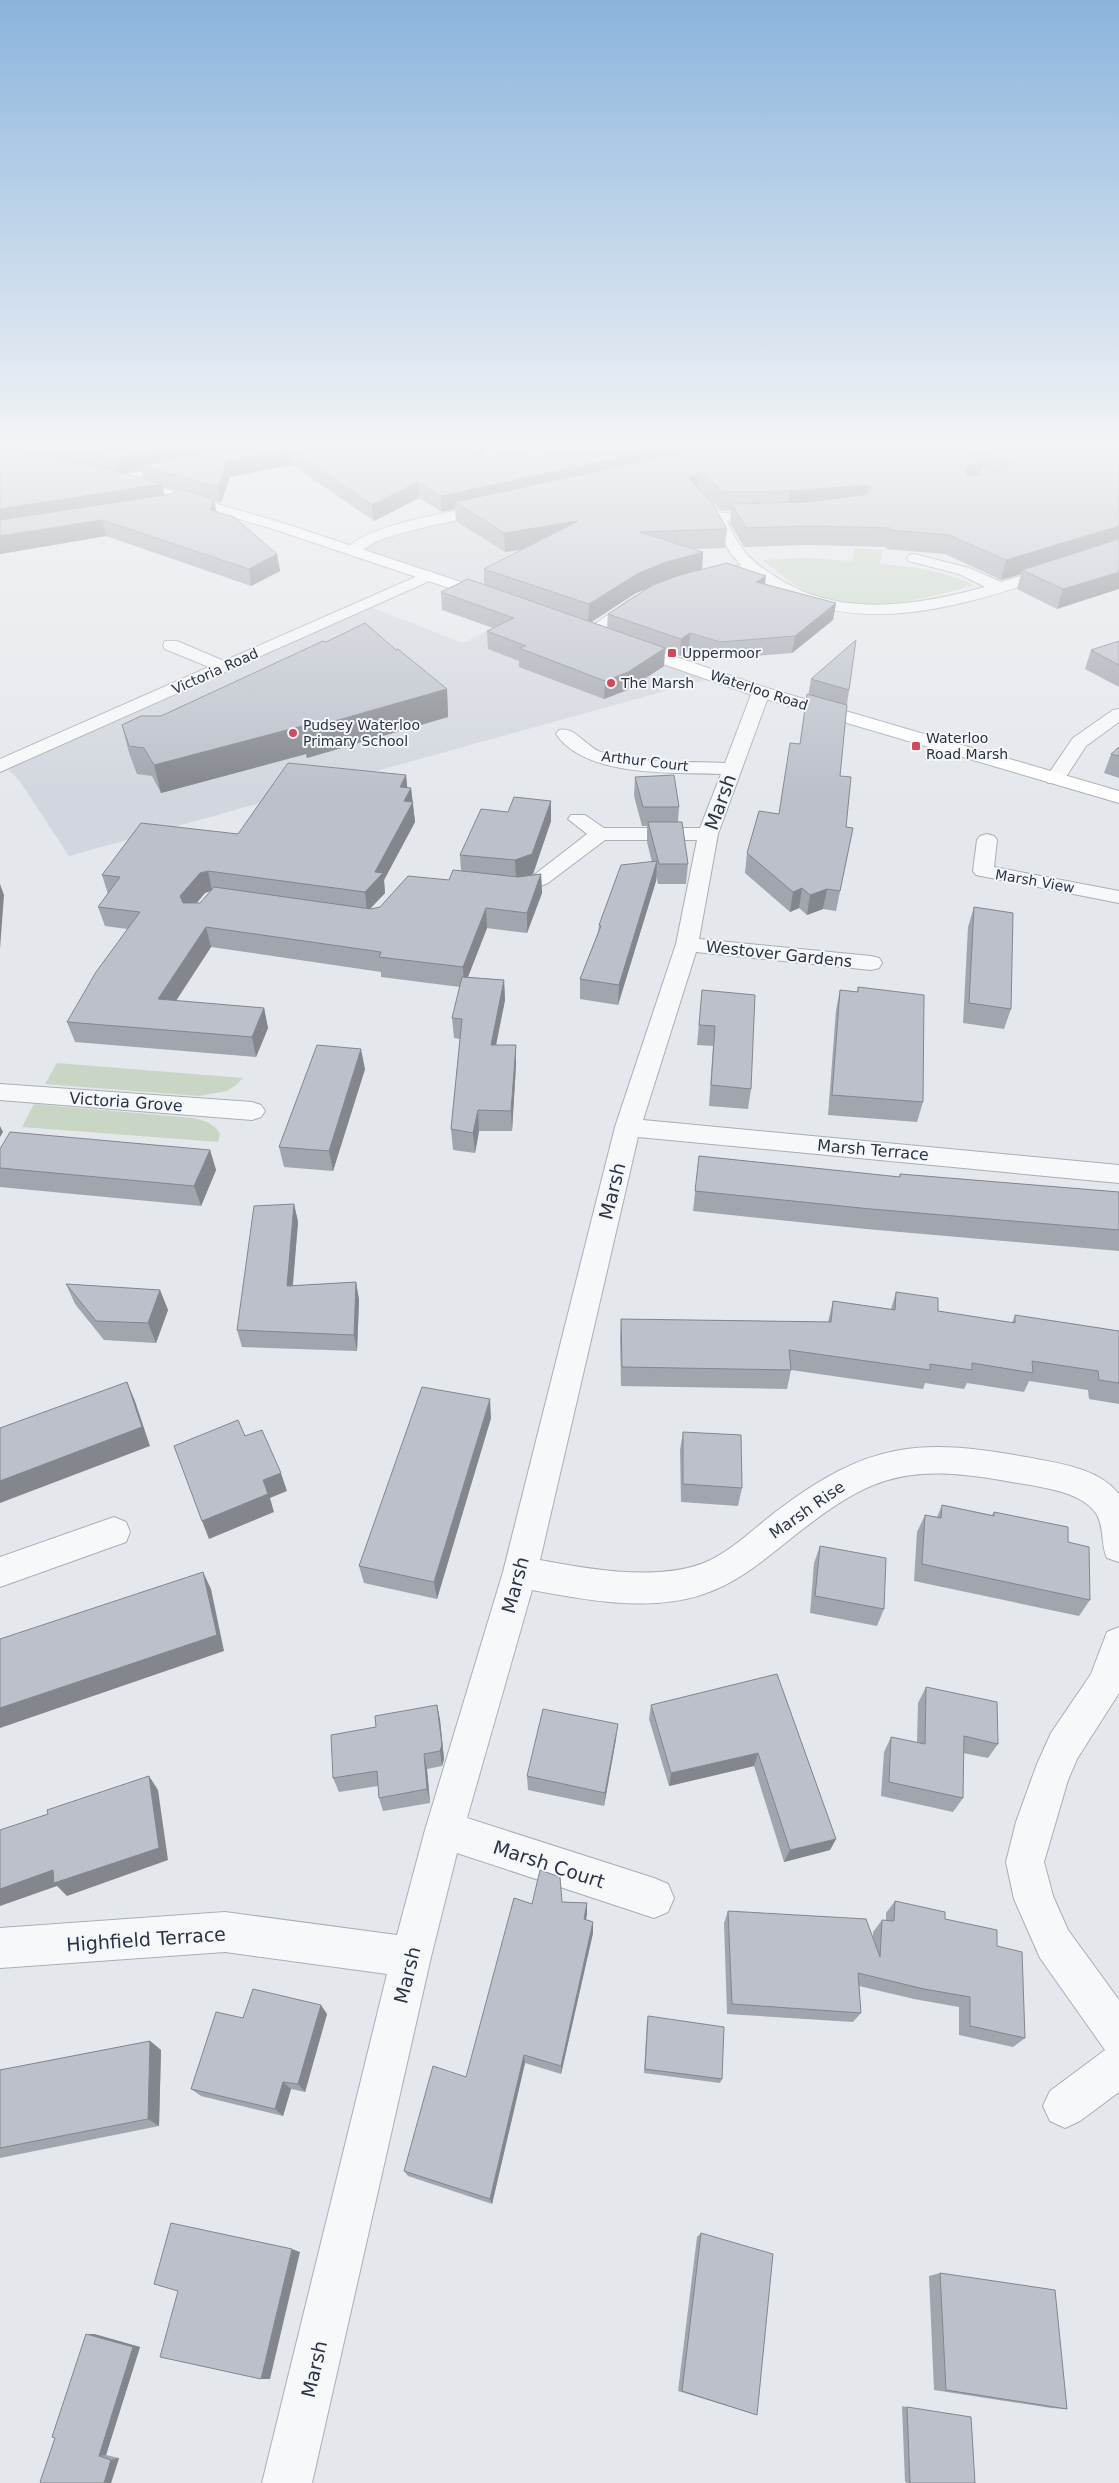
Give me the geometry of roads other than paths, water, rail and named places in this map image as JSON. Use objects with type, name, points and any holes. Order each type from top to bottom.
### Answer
[{"type":"main road","points":[[391,563],[504,602]]},
{"type":"main road","name":"Waterloo Road","points":[[573,626],[760,692],[1119,797]]},
{"type":"street","points":[[748,563],[794,594],[818,603],[855,609],[900,610],[999,587],[1075,563]]},
{"type":"street","points":[[933,563],[964,571],[999,587]]},
{"type":"street","points":[[695,580],[752,567]]},
{"type":"street","name":"Victoria Road","points":[[0,766],[429,576]]},
{"type":"street","points":[[590,632],[629,606],[650,595]]},
{"type":"street","points":[[171,644],[224,667]]},
{"type":"street","name":"Marsh","points":[[287,2483],[411,1957],[444,1830],[520,1572],[628,1127],[687,944],[708,834],[760,692]]},
{"type":"street","points":[[1055,779],[1079,742],[1119,714]]},
{"type":"street","name":"Arthur Court","points":[[565,734],[579,747],[595,756],[615,760],[732,769]]},
{"type":"street","points":[[578,819],[600,834],[708,834]]},
{"type":"street","points":[[492,886],[519,889],[541,879],[600,834]]},
{"type":"street","name":"Marsh View","points":[[987,840],[983,871],[1119,897]]},
{"type":"street","name":"Westover Gardens","points":[[687,944],[871,963]]},
{"type":"street","name":"Victoria Grove","points":[[0,1092],[252,1111]]},
{"type":"street","name":"Marsh Terrace","points":[[628,1127],[1119,1174]]},
{"type":"street","name":"Marsh Rise","points":[[520,1572],[574,1582],[624,1586],[666,1585],[701,1579],[736,1561],[836,1486],[869,1470],[902,1462],[932,1458],[968,1460],[1077,1482],[1097,1493],[1111,1508],[1117,1528],[1119,1548]]},
{"type":"street","points":[[0,1572],[114,1532]]},
{"type":"street","points":[[1119,1644],[1105,1684],[1064,1746],[1050,1777],[1035,1822],[1025,1862],[1034,1899],[1054,1944],[1100,2012],[1119,2035]]},
{"type":"street","name":"Marsh Court","points":[[444,1830],[654,1898]]},
{"type":"street","name":"Highfield Terrace","points":[[0,1948],[225,1932],[411,1957]]},
{"type":"street","points":[[1065,2106],[1119,2066]]},
{"type":"place","name":"Uppermoor","points":[[672,653]]},
{"type":"place","name":"The Marsh","points":[[611,683]]},
{"type":"place","name":"Pudsey Waterloo Primary School","points":[[293,733]]},
{"type":"place","name":"Waterloo Road Marsh","points":[[916,746]]}]
